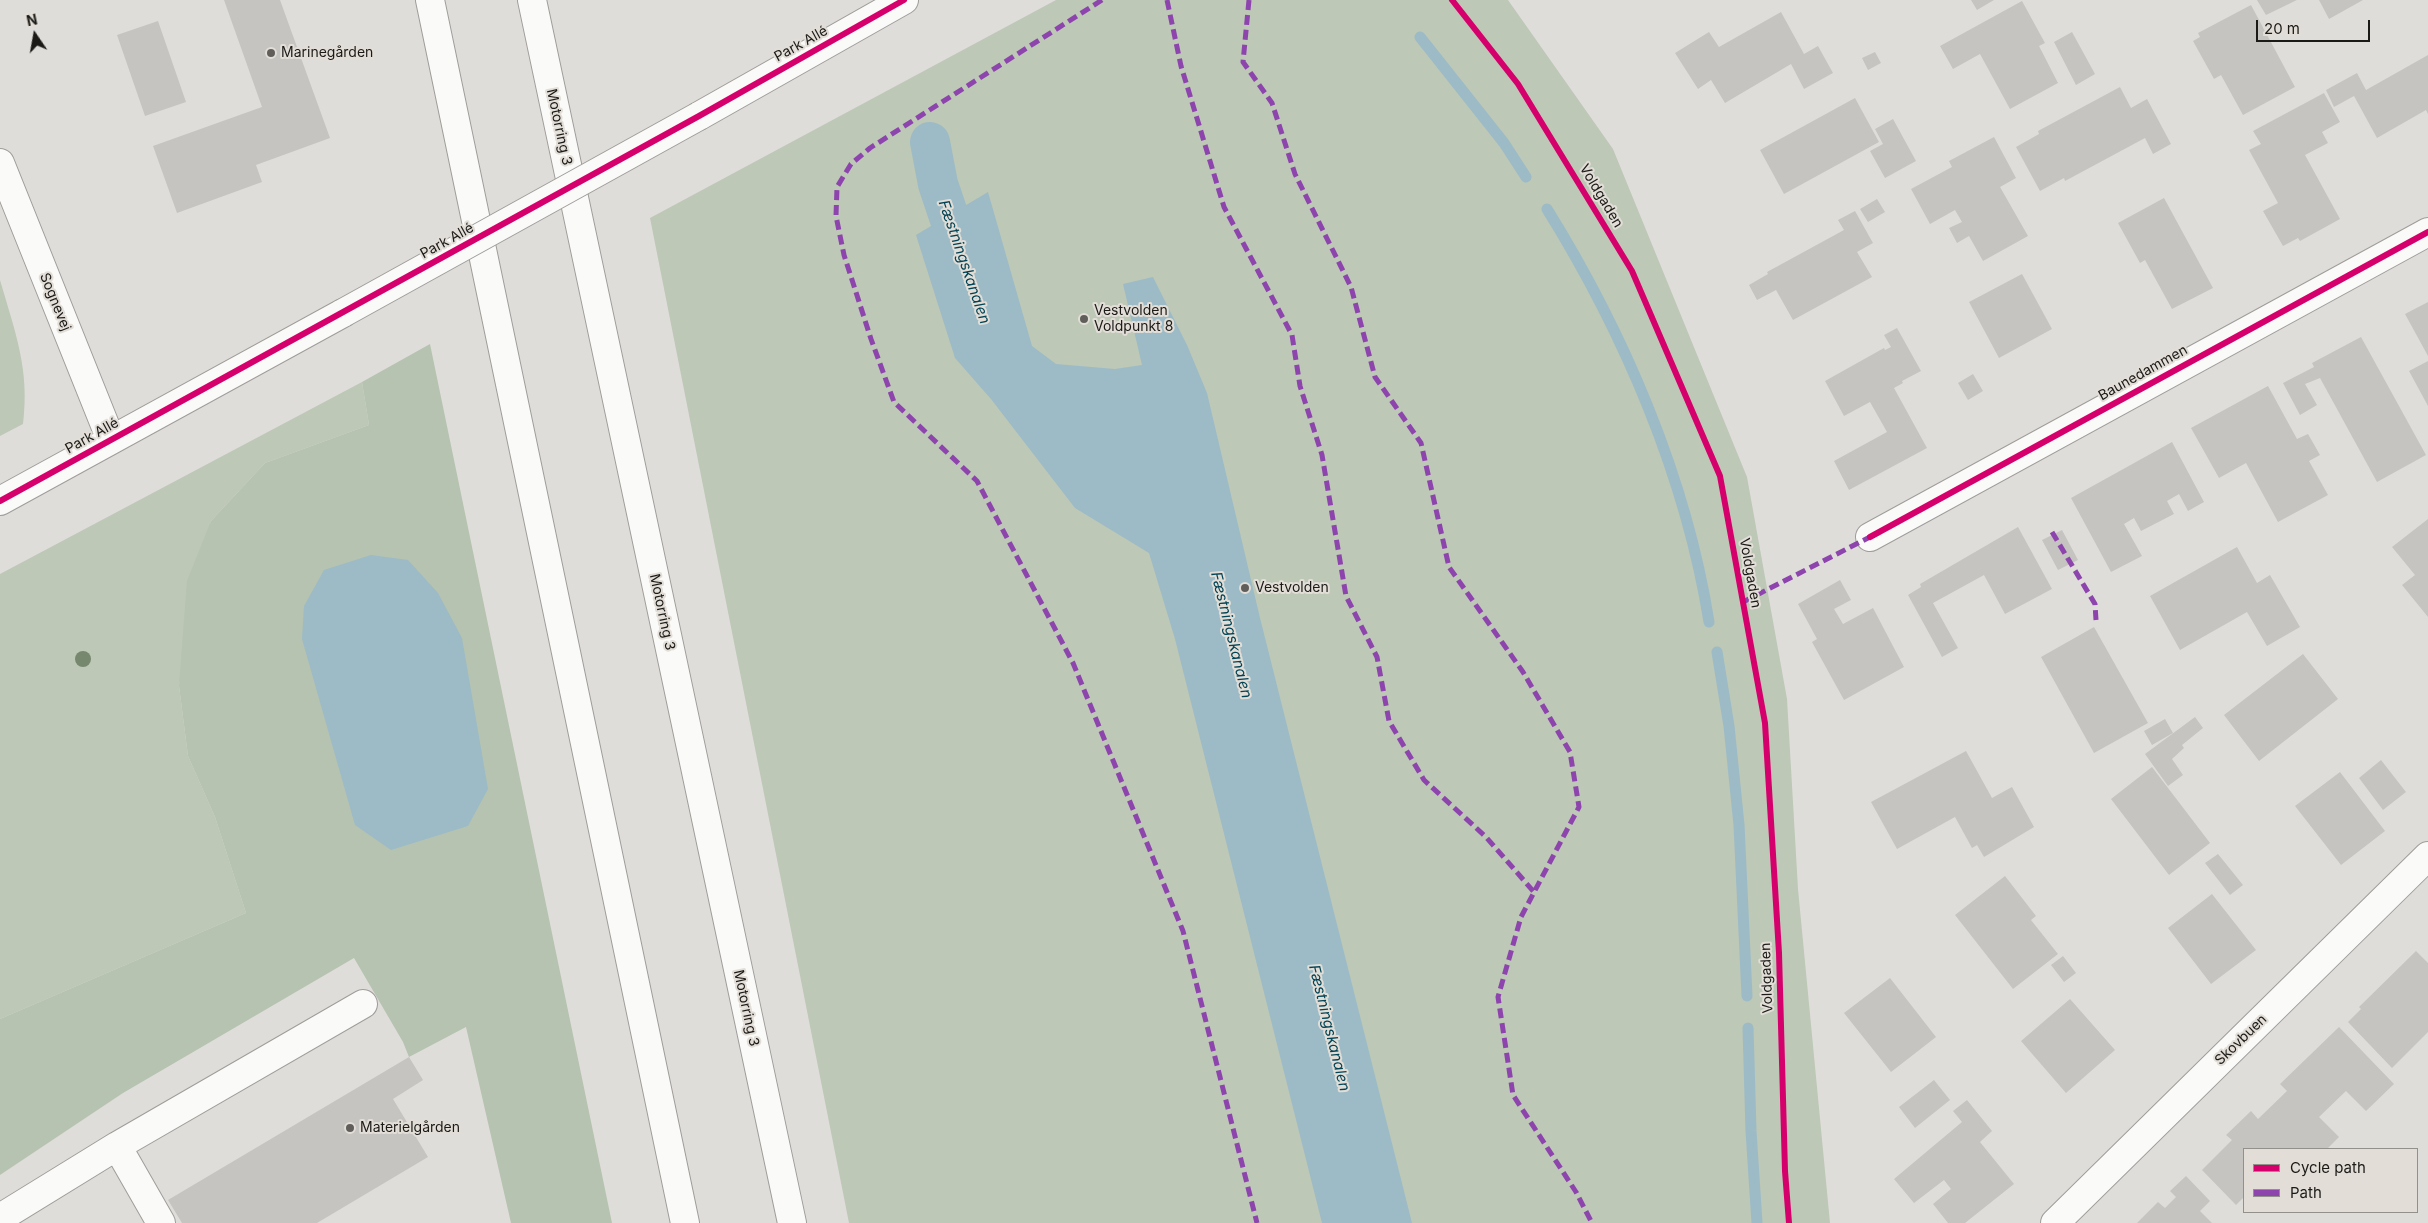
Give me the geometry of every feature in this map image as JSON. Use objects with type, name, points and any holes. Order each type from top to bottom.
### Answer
[{"type":"main road","points":[[430,0],[685,1223]]},
{"type":"main road","name":"Motorring 3","points":[[532,0],[792,1223]]},
{"type":"main road","name":"Park Allé","points":[[0,501],[699,116],[904,0]]},
{"type":"main road","name":"Sognevej","points":[[0,163],[111,440]]},
{"type":"main road","name":"Baunedammen","points":[[1870,537],[2428,232]]},
{"type":"main road","name":"Skovbuen","points":[[2055,1223],[2428,856]]},
{"type":"main road","points":[[0,1218],[117,1146],[364,1004]]},
{"type":"main road","points":[[117,1146],[158,1218]]},
{"type":"green space","name":"Vestvolden","points":[[1056,0],[1508,0],[1613,149],[1747,477],[1787,699],[1798,889],[1830,1223],[849,1223],[650,218]]},
{"type":"green space","points":[[0,280],[20,351],[25,404],[23,424],[0,436]]},
{"type":"green space","points":[[430,344],[612,1223],[511,1223],[466,1027],[409,1057],[403,1042],[354,958],[123,1093],[0,1175],[0,1019],[246,913],[215,817],[188,756],[179,686],[187,581],[211,521],[265,463],[369,425],[362,382]]},
{"type":"green space","points":[[362,382],[369,425],[265,463],[211,521],[179,686],[188,756],[215,817],[246,913],[0,1019],[0,574]]},
{"type":"water","points":[[988,192],[1032,346],[1056,364],[1115,369],[1142,365],[1123,284],[1153,277],[1187,345],[1207,393],[1260,618],[1412,1223],[1322,1223],[1175,639],[1149,553],[1075,508],[991,399],[955,358],[916,235]]},
{"type":"water","points":[[371,555],[408,560],[438,593],[462,638],[488,789],[468,826],[391,850],[355,825],[302,639],[304,606],[324,570]]},
{"type":"building","name":"Marinegården","points":[[224,0],[280,0],[330,138],[256,165],[262,182],[177,213],[153,146],[262,107]]},
{"type":"building","points":[[1971,0],[1994,0],[1977,10]]},
{"type":"building","points":[[2257,0],[2297,0],[2266,15]]},
{"type":"building","points":[[2319,0],[2363,0],[2329,19]]},
{"type":"building","points":[[2022,1],[2045,43],[2039,46],[2058,83],[2010,109],[1980,54],[1953,69],[1940,46]]},
{"type":"building","points":[[2251,5],[2295,87],[2243,115],[2221,75],[2214,79],[2193,41],[2200,37],[2198,33]]},
{"type":"building","points":[[1781,12],[1804,54],[1818,46],[1833,73],[1804,89],[1791,64],[1725,103],[1711,80],[1698,89],[1675,53],[1709,32],[1719,47]]},
{"type":"building","points":[[158,21],[186,102],[145,116],[117,35]]},
{"type":"building","points":[[2072,32],[2095,74],[2076,85],[2054,42]]},
{"type":"building","points":[[1875,52],[1881,63],[1868,70],[1862,58]]},
{"type":"building","points":[[2428,55],[2428,114],[2426,110],[2377,138],[2354,96],[2334,107],[2326,90],[2357,73],[2366,90]]},
{"type":"building","points":[[2120,87],[2131,108],[2147,99],[2171,144],[2153,154],[2145,138],[2065,181],[2064,178],[2040,191],[2016,147],[2039,134],[2038,131]]},
{"type":"building","points":[[2324,93],[2340,122],[2322,132],[2328,143],[2305,155],[2340,219],[2300,241],[2298,238],[2283,246],[2263,211],[2278,203],[2249,150],[2261,144],[2253,131]]},
{"type":"building","points":[[1855,98],[1879,142],[1784,194],[1760,150]]},
{"type":"building","points":[[1893,119],[1916,161],[1885,178],[1870,151],[1883,144],[1875,129]]},
{"type":"building","points":[[1994,137],[2016,178],[2000,187],[2028,236],[1983,261],[1969,236],[1957,243],[1949,228],[1962,222],[1955,210],[1930,224],[1911,189],[1952,167],[1949,161]]},
{"type":"building","points":[[2164,198],[2213,288],[2172,309],[2145,260],[2140,263],[2118,223]]},
{"type":"building","points":[[1877,199],[1885,212],[1868,222],[1860,209]]},
{"type":"building","points":[[1855,211],[1873,243],[1857,252],[1872,277],[1793,320],[1776,290],[1757,300],[1749,285],[1768,274],[1767,272],[1844,230],[1838,220]]},
{"type":"building","points":[[2022,274],[2052,329],[1999,358],[1969,302]]},
{"type":"building","points":[[2428,302],[2428,356],[2405,314]]},
{"type":"building","points":[[1897,328],[1921,371],[1902,381],[1903,383],[1894,388],[1927,448],[1849,490],[1834,461],[1887,432],[1870,402],[1844,416],[1825,381],[1884,348],[1885,350],[1891,347],[1884,335]]},
{"type":"building","points":[[2361,337],[2426,455],[2377,482],[2320,378],[2305,384],[2317,405],[2300,415],[2283,383],[2314,367],[2312,363]]},
{"type":"building","points":[[2428,361],[2428,406],[2409,371]]},
{"type":"building","points":[[1973,374],[1983,391],[1968,400],[1958,383]]},
{"type":"building","points":[[2268,386],[2297,439],[2308,434],[2320,455],[2309,461],[2328,495],[2278,522],[2246,463],[2219,478],[2191,428]]},
{"type":"building","points":[[2172,442],[2204,502],[2188,511],[2179,494],[2167,501],[2174,514],[2141,531],[2134,518],[2124,524],[2142,556],[2111,572],[2071,498]]},
{"type":"building","points":[[2428,519],[2428,617],[2402,585],[2415,575],[2392,547]]},
{"type":"building","points":[[2018,527],[2052,589],[2005,614],[1984,575],[1933,603],[1958,648],[1942,657],[1908,595],[1921,587],[1920,584]]},
{"type":"building","points":[[2062,530],[2078,560],[2058,570],[2042,540]]},
{"type":"building","points":[[2237,547],[2257,583],[2270,575],[2300,627],[2267,646],[2247,612],[2180,650],[2150,596]]},
{"type":"building","points":[[1840,580],[1851,600],[1834,609],[1843,624],[1873,608],[1904,667],[1844,700],[1812,642],[1817,639],[1798,604]]},
{"type":"building","points":[[2094,627],[2148,723],[2094,753],[2041,657]]},
{"type":"building","points":[[2303,654],[2338,699],[2259,761],[2224,715]]},
{"type":"building","points":[[2195,717],[2203,728],[2182,745],[2184,748],[2172,759],[2183,775],[2168,786],[2145,754]]},
{"type":"building","points":[[2165,719],[2173,733],[2152,745],[2144,731]]},
{"type":"building","points":[[1966,751],[1992,798],[2012,787],[2034,827],[1984,857],[1977,845],[1972,848],[1955,817],[1897,849],[1871,802]]},
{"type":"building","points":[[2381,760],[2406,792],[2383,810],[2359,778]]},
{"type":"building","points":[[2152,767],[2210,843],[2169,875],[2111,799]]},
{"type":"building","points":[[2340,772],[2385,831],[2341,865],[2295,806]]},
{"type":"building","points":[[2218,854],[2243,885],[2230,895],[2205,863]]},
{"type":"building","points":[[2005,876],[2036,916],[2031,920],[2058,954],[2013,989],[1955,915]]},
{"type":"building","points":[[2212,894],[2256,950],[2211,984],[2168,928]]},
{"type":"building","points":[[2416,951],[2428,963],[2428,1032],[2392,1068],[2348,1022],[2361,1009],[2359,1007]]},
{"type":"building","points":[[2063,956],[2076,973],[2064,982],[2051,965]]},
{"type":"building","points":[[1890,978],[1936,1037],[1891,1072],[1844,1013]]},
{"type":"building","points":[[2070,999],[2115,1050],[2066,1093],[2021,1041]]},
{"type":"building","points":[[2339,1027],[2394,1084],[2366,1111],[2346,1091],[2319,1117],[2339,1137],[2328,1148],[2243,1148],[2243,1198],[2236,1205],[2202,1170],[2232,1140],[2226,1135],[2251,1111],[2258,1119],[2287,1091],[2280,1084]]},
{"type":"building","name":"Materielgården","points":[[409,1057],[423,1080],[393,1099],[428,1157],[317,1223],[182,1223],[168,1200]]},
{"type":"building","points":[[1934,1080],[1950,1100],[1915,1128],[1899,1107]]},
{"type":"building","points":[[1967,1100],[1992,1131],[1980,1142],[2014,1184],[1965,1223],[1948,1223],[1933,1204],[1951,1189],[1944,1180],[1914,1203],[1894,1179],[1962,1122],[1953,1111]]},
{"type":"building","points":[[2186,1176],[2210,1201],[2200,1211],[2212,1223],[2137,1223],[2158,1202],[2165,1208],[2176,1197],[2170,1191]]},
{"type":"waterway","points":[[1420,37],[1504,143],[1526,177]]},
{"type":"waterway","name":"Fæstningskanalen","points":[[930,142],[938,184],[966,267]]},
{"type":"waterway","points":[[1547,209],[1602,305],[1648,408],[1668,460],[1685,514],[1699,568],[1709,622]]},
{"type":"waterway","points":[[1717,652],[1729,726],[1739,825],[1747,996]]},
{"type":"waterway","points":[[1748,1028],[1751,1131],[1757,1223]]},
{"type":"marked path","points":[[1102,0],[870,148],[851,164],[837,187],[836,216],[844,255],[894,402],[977,481],[1073,663],[1183,931],[1257,1223]]},
{"type":"marked path","points":[[1167,0],[1181,66],[1224,207],[1292,335],[1300,386],[1322,455],[1346,596],[1377,657],[1389,721],[1424,780],[1486,837],[1534,892]]},
{"type":"marked path","points":[[1249,0],[1243,62],[1272,103],[1295,174],[1351,287],[1375,377],[1421,443],[1449,567],[1523,672],[1570,752],[1579,807],[1521,917],[1498,997],[1513,1095],[1576,1192],[1592,1223]]},
{"type":"marked path","points":[[2052,532],[2095,604],[2096,620]]},
{"type":"marked path","points":[[1743,602],[1870,537]]},
{"type":"cycle path","points":[[0,501],[699,116],[904,0]]},
{"type":"cycle path","name":"Voldgaden","points":[[1452,0],[1518,84],[1632,271],[1720,476],[1765,723],[1779,953],[1785,1171],[1789,1223]]},
{"type":"cycle path","points":[[1870,537],[2428,232]]},
{"type":"place","name":"Marinegården","points":[[271,53]]},
{"type":"place","name":"Vestvolden Voldpunkt 8","points":[[1084,319]]},
{"type":"place","name":"Vestvolden","points":[[1245,588]]},
{"type":"place","name":"Materielgården","points":[[350,1128]]}]
